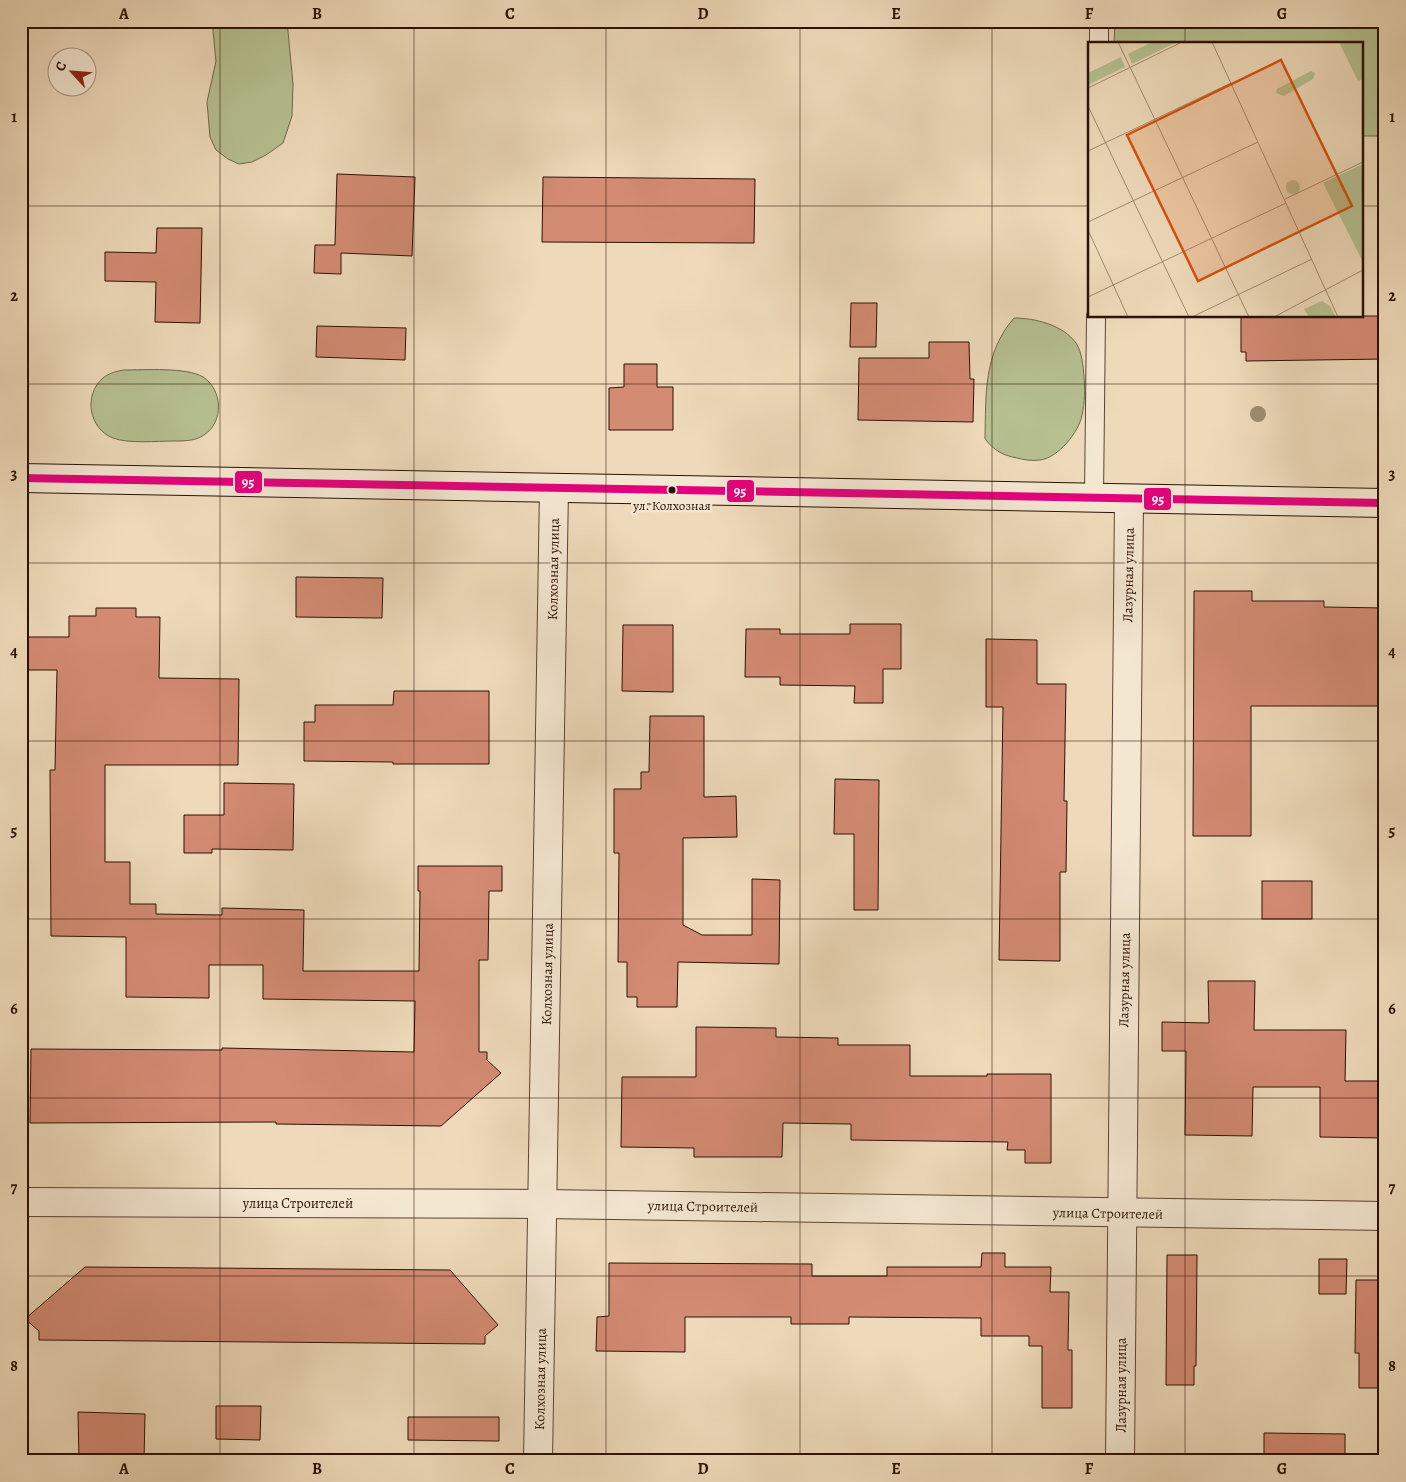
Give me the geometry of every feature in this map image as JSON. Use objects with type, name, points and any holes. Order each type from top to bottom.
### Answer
[{"type":"street","points":[[21,478],[1385,504]]},
{"type":"street","name":"Колхозная улица","points":[[538,1461],[544,1204],[554,488]]},
{"type":"street","name":"Лазурная улица","points":[[1120,1461],[1129,499]]},
{"type":"street","name":"улица Строителей","points":[[21,1202],[544,1204],[1385,1216]]},
{"type":"lane","points":[[1099,21],[1099,42]]},
{"type":"lane","points":[[1094,498],[1096,318]]},
{"type":"green space","points":[[212,21],[287,21],[293,84],[292,116],[283,143],[252,162],[239,164],[228,159],[216,150],[210,137],[207,102],[216,61]]},
{"type":"green space","points":[[1115,21],[1385,21],[1385,136],[1364,136],[1364,42],[1114,42]]},
{"type":"green space","points":[[1014,318],[1031,319],[1056,327],[1076,343],[1082,359],[1084,396],[1080,422],[1067,443],[1054,455],[1040,460],[1025,460],[999,452],[985,439],[986,391],[991,361],[1004,332]]},
{"type":"green space","points":[[124,370],[176,370],[203,377],[210,383],[217,398],[218,414],[211,429],[204,435],[186,441],[127,441],[105,434],[94,420],[91,402],[93,393],[103,378],[113,372]]},
{"type":"building","points":[[337,174],[415,177],[412,256],[341,253],[341,274],[314,273],[315,245],[335,245]]},
{"type":"building","points":[[543,177],[755,179],[754,243],[542,242]]},
{"type":"building","points":[[157,228],[202,228],[200,323],[155,322],[156,282],[105,281],[105,252],[156,253]]},
{"type":"building","points":[[851,303],[877,303],[876,347],[850,347]]},
{"type":"building","points":[[1364,316],[1385,316],[1385,359],[1246,361],[1246,352],[1241,352],[1241,318],[1364,318]]},
{"type":"building","points":[[317,326],[406,328],[405,360],[316,357]]},
{"type":"building","points":[[929,342],[969,342],[970,379],[974,379],[973,422],[858,420],[859,358],[929,358]]},
{"type":"building","points":[[624,364],[657,364],[657,387],[673,387],[673,430],[609,430],[609,388],[624,387]]},
{"type":"building","points":[[296,577],[383,578],[382,618],[296,617]]},
{"type":"building","points":[[1194,591],[1252,591],[1252,601],[1324,601],[1324,607],[1385,608],[1385,706],[1251,706],[1251,836],[1193,836]]},
{"type":"building","points":[[96,608],[136,608],[136,617],[160,617],[159,678],[239,679],[238,765],[105,765],[105,862],[130,862],[130,904],[156,904],[156,914],[222,915],[222,908],[304,910],[303,971],[419,971],[420,891],[418,891],[418,866],[502,866],[502,891],[489,891],[488,960],[479,960],[479,1052],[487,1052],[487,1060],[501,1073],[441,1126],[276,1124],[276,1122],[30,1123],[31,1049],[222,1050],[222,1048],[414,1052],[415,1001],[263,999],[263,965],[209,965],[209,998],[126,997],[126,937],[51,936],[50,770],[55,770],[57,670],[27,670],[27,637],[69,637],[69,616],[96,616]]},
{"type":"building","points":[[850,624],[901,624],[901,669],[883,669],[883,703],[854,703],[855,686],[780,685],[780,677],[745,677],[746,629],[780,629],[780,634],[850,634]]},
{"type":"building","points":[[623,625],[673,625],[673,692],[622,691]]},
{"type":"building","points":[[986,639],[1037,640],[1037,684],[1066,684],[1064,801],[1067,801],[1066,872],[1060,872],[1060,961],[999,960],[1003,707],[986,707]]},
{"type":"building","points":[[394,691],[489,691],[489,764],[393,764],[393,762],[304,761],[304,722],[315,722],[315,705],[393,705]]},
{"type":"building","points":[[650,716],[704,716],[704,797],[736,796],[737,837],[683,838],[683,925],[702,935],[752,935],[752,879],[780,880],[779,964],[678,962],[677,1007],[637,1007],[637,997],[627,997],[627,962],[618,962],[619,853],[614,853],[614,789],[641,789],[641,772],[649,772]]},
{"type":"building","points":[[835,779],[879,780],[878,910],[854,910],[854,834],[834,834]]},
{"type":"building","points":[[224,783],[294,784],[293,850],[212,849],[212,853],[184,853],[184,815],[224,815]]},
{"type":"building","points":[[1262,881],[1312,881],[1312,919],[1262,919]]},
{"type":"building","points":[[1208,981],[1255,981],[1254,1030],[1346,1030],[1345,1081],[1385,1081],[1385,1138],[1320,1137],[1320,1087],[1253,1087],[1252,1136],[1185,1135],[1186,1051],[1162,1051],[1162,1022],[1209,1023]]},
{"type":"building","points":[[696,1027],[776,1028],[776,1037],[838,1038],[838,1045],[910,1045],[910,1076],[1051,1074],[1051,1163],[1025,1163],[1025,1150],[1007,1150],[1008,1142],[851,1140],[851,1124],[783,1123],[782,1157],[694,1157],[694,1148],[621,1147],[622,1077],[696,1077]]},
{"type":"building","points":[[982,1253],[1005,1253],[1005,1267],[1051,1267],[1050,1292],[1069,1292],[1068,1350],[1072,1350],[1072,1408],[1042,1408],[1042,1346],[1029,1346],[1029,1336],[981,1336],[981,1318],[849,1317],[849,1324],[791,1324],[791,1317],[685,1317],[685,1352],[596,1351],[597,1317],[609,1316],[609,1263],[812,1264],[812,1276],[887,1276],[887,1267],[981,1267]]},
{"type":"building","points":[[1167,1255],[1197,1255],[1196,1366],[1194,1366],[1194,1385],[1166,1385]]},
{"type":"building","points":[[1319,1259],[1347,1259],[1346,1294],[1319,1294]]},
{"type":"building","points":[[85,1267],[450,1270],[498,1325],[485,1336],[485,1344],[39,1340],[39,1331],[25,1319]]},
{"type":"building","points":[[1356,1280],[1385,1280],[1385,1388],[1359,1388],[1359,1353],[1355,1353]]},
{"type":"building","points":[[216,1406],[261,1406],[260,1440],[216,1439]]},
{"type":"building","points":[[78,1412],[145,1414],[144,1461],[79,1461]]},
{"type":"building","points":[[408,1417],[499,1417],[499,1441],[408,1440]]},
{"type":"building","points":[[1264,1433],[1345,1434],[1345,1461],[1264,1461]]},
{"type":"transit line","name":"95","points":[[21,478],[1385,503]]},
{"type":"place","name":"ул. Колхозная","points":[[672,490]]}]
